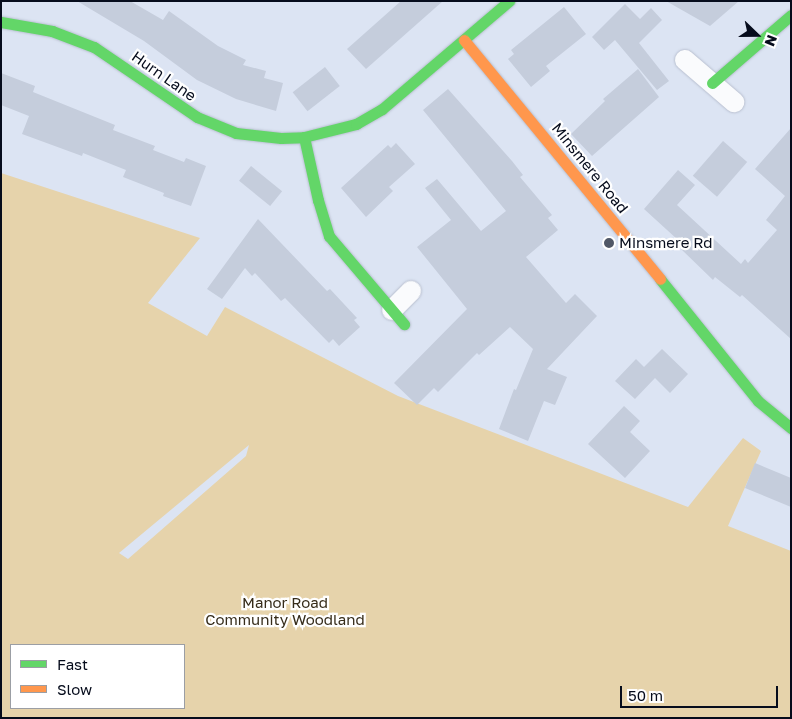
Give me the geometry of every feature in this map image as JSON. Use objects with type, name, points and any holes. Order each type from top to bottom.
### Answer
[{"type":"street","name":"Hurn Lane","points":[[1,22],[52,31],[94,47],[132,72],[163,96],[197,117],[236,133],[281,138],[304,137],[356,124],[382,109],[509,1]]},
{"type":"street","points":[[712,83],[791,15]]},
{"type":"street","name":"Minsmere Road","points":[[464,40],[606,211],[758,401],[791,428]]},
{"type":"street","points":[[685,60],[734,102]]},
{"type":"street","points":[[304,137],[318,200],[330,236],[398,317],[411,291]]},
{"type":"green space","name":"Manor Road Community Woodland","points":[[1,173],[200,238],[148,303],[207,336],[225,307],[398,396],[688,507],[743,438],[761,451],[728,526],[791,551],[791,718],[1,718]],"holes":[[[249,445],[246,456],[128,559],[119,553]]]},
{"type":"building","points":[[77,1],[130,1],[163,20],[169,11],[218,46],[246,60],[243,65],[266,71],[264,78],[283,83],[276,111],[236,99],[197,80],[144,41]]},
{"type":"building","points":[[401,1],[443,1],[366,69],[347,49]]},
{"type":"building","points":[[666,1],[739,1],[710,26]]},
{"type":"building","points":[[625,4],[640,19],[651,8],[662,20],[639,43],[669,81],[657,90],[615,40],[604,50],[592,37]]},
{"type":"building","points":[[564,7],[586,34],[546,66],[550,71],[531,87],[508,59],[514,54],[511,50]]},
{"type":"building","points":[[325,67],[340,86],[307,111],[293,92]]},
{"type":"building","points":[[638,69],[659,97],[592,156],[571,134],[605,101],[603,99]]},
{"type":"building","points":[[1,73],[35,86],[33,92],[115,125],[113,130],[155,146],[153,150],[184,162],[186,158],[206,166],[191,206],[163,196],[164,193],[123,177],[126,170],[83,153],[82,156],[22,134],[29,116],[1,105]]},
{"type":"building","points":[[448,89],[512,161],[523,175],[520,177],[552,215],[548,218],[558,230],[526,257],[566,303],[575,294],[597,316],[547,369],[567,377],[555,405],[544,401],[528,441],[499,429],[514,389],[516,390],[533,349],[510,327],[479,355],[477,353],[438,392],[434,388],[417,405],[394,383],[467,309],[417,247],[451,220],[425,188],[437,179],[481,231],[506,211],[423,110]]},
{"type":"building","points":[[791,128],[791,339],[742,295],[740,297],[715,277],[713,280],[681,249],[683,248],[676,242],[678,240],[644,209],[678,170],[695,185],[677,205],[741,264],[745,259],[748,263],[777,230],[766,220],[785,196],[755,169]]},
{"type":"building","points":[[723,141],[747,162],[717,197],[693,176]]},
{"type":"building","points":[[396,143],[415,164],[389,187],[393,191],[366,217],[341,188],[388,145],[391,148]]},
{"type":"building","points":[[251,166],[282,191],[270,206],[239,181]]},
{"type":"building","points":[[258,219],[327,291],[330,289],[357,318],[354,320],[360,327],[339,346],[333,339],[329,343],[285,298],[281,301],[255,273],[252,276],[245,268],[222,299],[207,289]]},
{"type":"building","points":[[662,349],[688,374],[670,393],[655,378],[635,399],[615,381],[636,359],[644,367]]},
{"type":"building","points":[[624,406],[640,421],[630,432],[650,451],[625,478],[588,444]]},
{"type":"building","points":[[755,463],[791,478],[791,507],[745,488]]},
{"type":"traffic: fast","points":[[1,22],[52,31],[94,47],[197,117],[236,133],[281,138],[304,137],[356,124],[382,109],[509,1]]},
{"type":"traffic: fast","points":[[712,83],[791,15]]},
{"type":"traffic: fast","points":[[304,137],[318,200],[329,236],[404,324]]},
{"type":"traffic: fast","points":[[660,279],[758,401],[791,428]]},
{"type":"traffic: slow","points":[[464,40],[660,279]]},
{"type":"place","name":"Minsmere Rd","points":[[609,243]]}]
